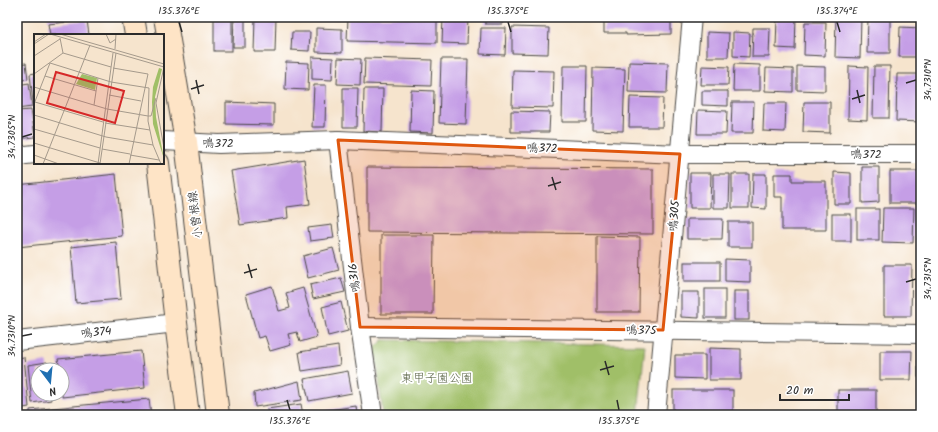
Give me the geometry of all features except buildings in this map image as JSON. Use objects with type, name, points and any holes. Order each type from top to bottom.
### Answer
[{"type":"street","points":[[133,17],[136,34]]},
{"type":"street","name":"小曽根線","points":[[165,17],[186,142],[218,415]]},
{"type":"street","name":"鳴305","points":[[656,415],[692,17]]},
{"type":"street","name":"鳴372","points":[[164,141],[219,144],[338,140],[680,154],[921,154]]},
{"type":"street","name":"鳴316","points":[[338,140],[360,327],[373,415]]},
{"type":"street","points":[[17,156],[34,154]]},
{"type":"street","points":[[158,164],[188,415]]},
{"type":"street","name":"鳴374","points":[[17,341],[176,324]]},
{"type":"street","name":"鳴375","points":[[360,327],[921,334]]},
{"type":"highlighted area","points":[[338,140],[680,154],[663,330],[360,327]]},
{"type":"green space","name":"東甲子園公園","points":[[383,340],[645,345],[638,415],[383,415],[375,348]]}]
